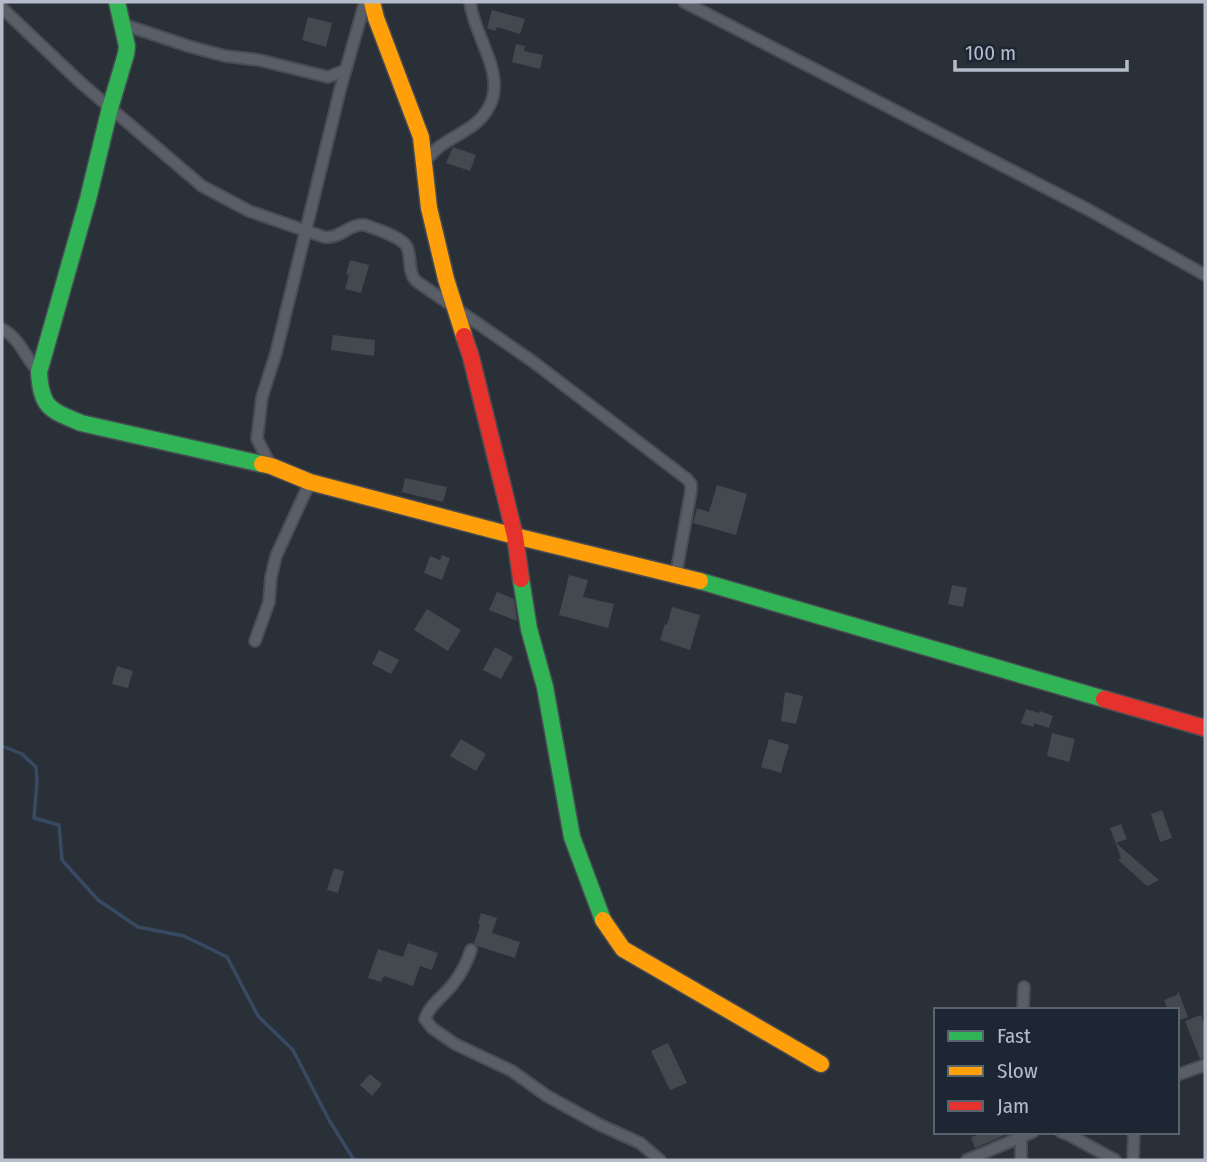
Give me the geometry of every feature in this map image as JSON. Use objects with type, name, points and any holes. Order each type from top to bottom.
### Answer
[{"type":"street","points":[[117,2],[127,46],[126,54],[39,372],[39,390],[45,403],[55,412],[81,423],[271,466],[310,482],[515,536],[676,574],[1205,728]]},
{"type":"street","points":[[271,466],[257,439],[262,397],[276,353],[340,90],[365,2]]},
{"type":"street","points":[[372,2],[421,137],[429,208],[446,279],[488,422],[515,536],[529,629],[545,687],[572,836],[605,924],[624,948],[657,970],[821,1064]]},
{"type":"street","points":[[424,162],[437,148],[475,123],[494,97],[492,67],[485,45],[477,33],[470,2]]},
{"type":"street","points":[[684,2],[1077,204],[1205,275]]},
{"type":"street","points":[[2,8],[80,83],[202,186],[249,211],[331,238],[360,224],[398,239],[407,248],[413,277],[532,361],[688,479],[691,491],[676,574]]},
{"type":"street","points":[[122,24],[225,56],[259,60],[328,77],[340,90]]},
{"type":"street","points":[[328,77],[346,70]]},
{"type":"street","points":[[2,329],[13,336],[39,372]]},
{"type":"street","points":[[255,640],[269,602],[276,556],[310,482]]},
{"type":"street","points":[[471,950],[466,964],[453,984],[427,1012],[425,1019],[432,1028],[455,1044],[513,1070],[547,1096],[640,1143],[660,1160]]},
{"type":"street","points":[[1023,1008],[1024,986]]},
{"type":"street","points":[[1179,1074],[1205,1065]]},
{"type":"street","points":[[967,1160],[1025,1134]]},
{"type":"street","points":[[1021,1160],[1025,1134]]},
{"type":"street","points":[[1066,1134],[1115,1160]]},
{"type":"street","points":[[1133,1134],[1133,1160]]},
{"type":"building","points":[[492,10],[525,19],[520,34],[497,27],[495,31],[487,28]]},
{"type":"building","points":[[308,17],[332,23],[326,47],[302,40]]},
{"type":"building","points":[[516,44],[525,46],[524,51],[543,55],[540,69],[512,62]]},
{"type":"building","points":[[453,147],[476,155],[470,171],[446,163]]},
{"type":"building","points":[[350,260],[369,265],[361,293],[345,289]]},
{"type":"building","points":[[333,335],[375,340],[374,356],[331,350]]},
{"type":"building","points":[[405,478],[447,487],[443,502],[402,492]]},
{"type":"building","points":[[717,485],[747,494],[736,535],[693,523],[697,508],[709,512]]},
{"type":"building","points":[[442,555],[450,558],[442,580],[424,573],[430,556],[440,560]]},
{"type":"building","points":[[569,575],[588,580],[583,597],[614,604],[608,628],[559,615]]},
{"type":"building","points":[[952,585],[967,588],[963,607],[948,604]]},
{"type":"building","points":[[497,592],[514,599],[517,621],[489,610]]},
{"type":"building","points":[[672,607],[700,615],[690,650],[660,640]]},
{"type":"building","points":[[427,609],[461,630],[448,651],[414,630]]},
{"type":"building","points":[[495,647],[513,657],[501,679],[483,670]]},
{"type":"building","points":[[379,650],[399,660],[391,674],[372,664]]},
{"type":"building","points":[[117,666],[133,671],[128,688],[112,684]]},
{"type":"building","points":[[785,692],[803,696],[796,724],[781,721]]},
{"type":"building","points":[[1026,709],[1053,716],[1049,728],[1034,723],[1033,727],[1021,723]]},
{"type":"building","points":[[1052,733],[1075,739],[1069,762],[1047,756]]},
{"type":"building","points":[[461,739],[486,754],[476,771],[450,756]]},
{"type":"building","points":[[769,739],[789,745],[781,773],[761,767]]},
{"type":"building","points":[[1162,810],[1172,838],[1160,842],[1151,814]]},
{"type":"building","points":[[1121,824],[1127,839],[1116,843],[1159,880],[1147,886],[1118,860],[1121,858],[1110,828]]},
{"type":"building","points":[[334,868],[344,871],[338,893],[327,890]]},
{"type":"building","points":[[481,913],[497,918],[492,933],[520,942],[515,958],[474,943]]},
{"type":"building","points":[[408,943],[438,953],[432,970],[420,966],[413,986],[384,976],[381,982],[368,978],[378,949],[403,957]]},
{"type":"building","points":[[1178,991],[1188,1017],[1179,1020],[1179,1008],[1167,1008],[1164,1000],[1177,995]]},
{"type":"building","points":[[1201,1015],[1205,1027],[1205,1057],[1200,1059],[1185,1021]]},
{"type":"building","points":[[668,1043],[687,1083],[670,1090],[651,1051]]},
{"type":"building","points":[[370,1074],[382,1084],[372,1096],[360,1085]]},
{"type":"building","points":[[979,1134],[1007,1134],[975,1148],[971,1137]]},
{"type":"waterway","points":[[2,746],[22,754],[36,767],[34,818],[59,825],[62,860],[98,900],[138,927],[184,936],[227,957],[258,1016],[293,1050],[329,1120],[354,1160]]},
{"type":"traffic: fast","points":[[117,2],[127,46],[126,54],[39,372],[42,393],[45,401],[55,411],[81,423],[262,464]]},
{"type":"traffic: fast","points":[[521,579],[529,629],[545,687],[572,837],[603,920]]},
{"type":"traffic: fast","points":[[700,581],[1104,699]]},
{"type":"traffic: slow","points":[[372,2],[421,137],[429,208],[446,279],[464,336]]},
{"type":"traffic: slow","points":[[262,464],[310,482],[700,581]]},
{"type":"traffic: slow","points":[[603,920],[623,949],[821,1064]]},
{"type":"traffic: jam","points":[[464,336],[515,536],[521,579]]},
{"type":"traffic: jam","points":[[1104,699],[1205,728]]}]
